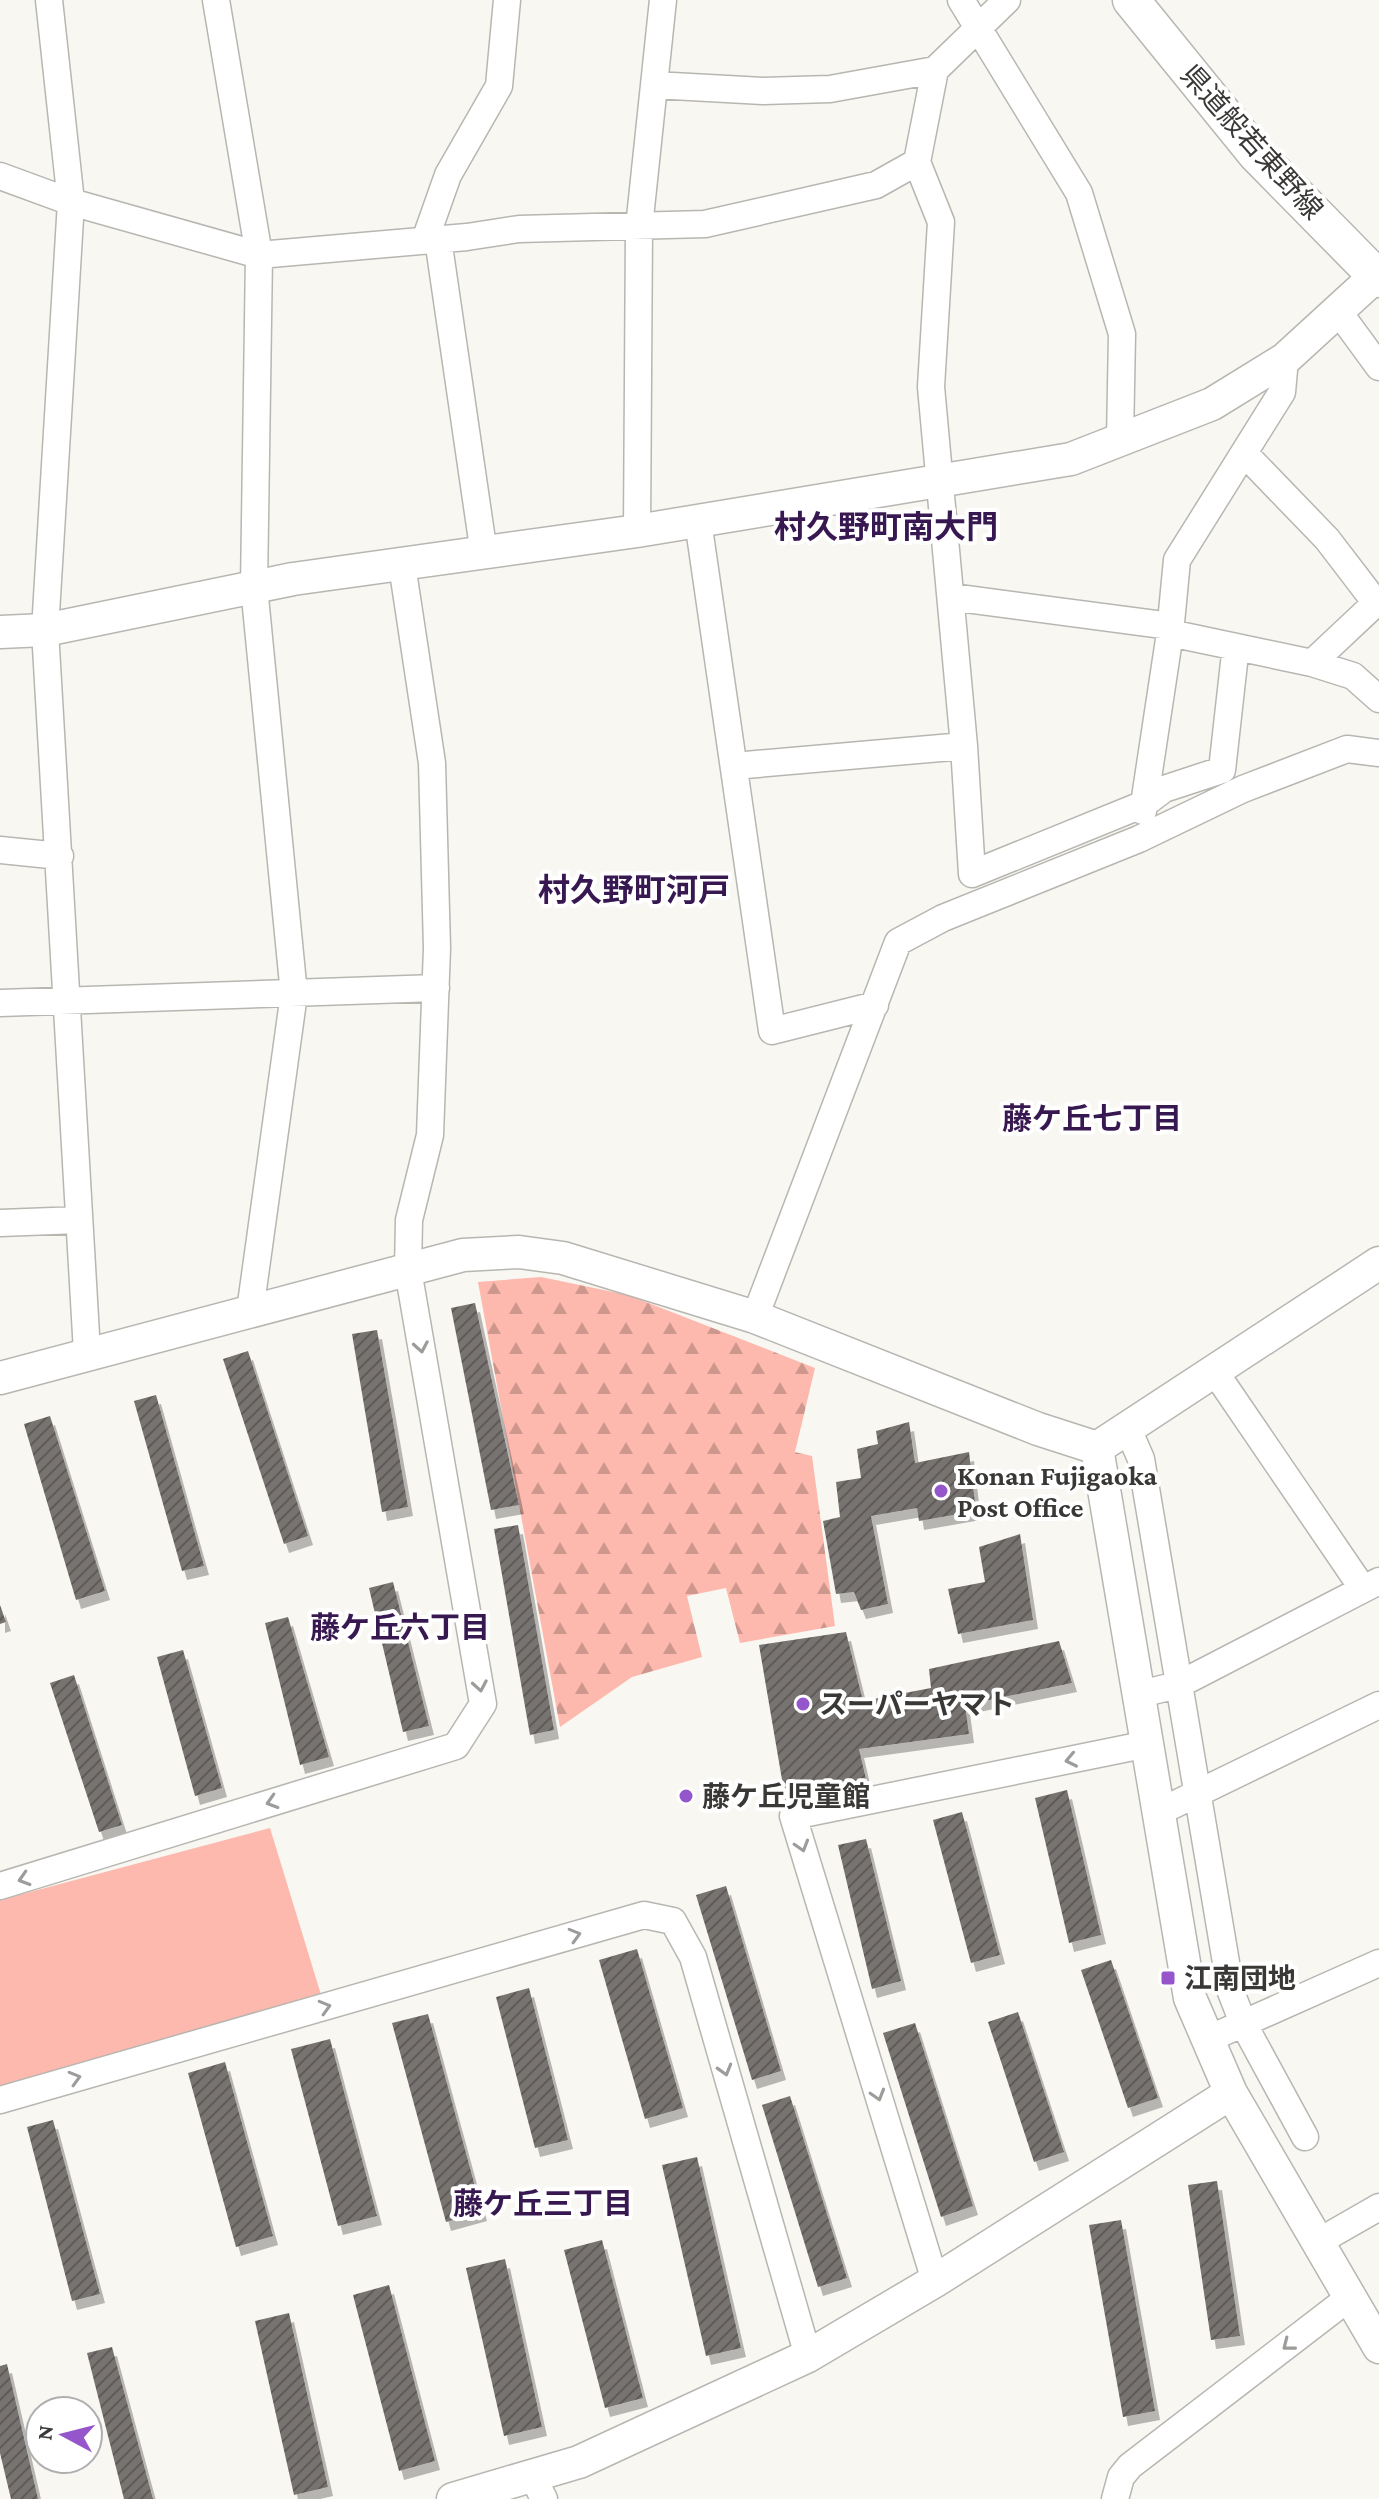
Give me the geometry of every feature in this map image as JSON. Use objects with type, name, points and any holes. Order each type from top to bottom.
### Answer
[{"type":"main road","name":"県道般若東野線","points":[[1131,0],[1256,154],[1378,276]]},
{"type":"street","points":[[49,0],[71,202],[45,630],[87,1352]]},
{"type":"street","points":[[216,0],[259,255],[254,587],[294,994],[250,1311]]},
{"type":"street","points":[[484,554],[431,240],[448,175],[499,86],[507,0]]},
{"type":"street","points":[[637,531],[639,227],[663,0]]},
{"type":"street","points":[[961,0],[1079,193],[1122,334],[1120,440]]},
{"type":"street","points":[[654,85],[763,91],[830,89],[935,70],[1007,0]]},
{"type":"street","points":[[935,70],[917,162],[941,222],[931,387],[942,481],[972,874],[1144,804],[1164,789],[1222,770],[1235,654]]},
{"type":"street","points":[[0,176],[71,202],[259,255],[519,229],[705,224],[876,185],[917,162]]},
{"type":"street","points":[[0,632],[45,630],[254,587],[637,531],[1071,459],[1212,404],[1285,359],[1378,276]]},
{"type":"street","points":[[1338,311],[1379,367]]},
{"type":"street","points":[[1139,839],[1177,560],[1282,392],[1285,359]]},
{"type":"street","points":[[1244,453],[1327,539],[1378,602],[1312,663]]},
{"type":"street","points":[[698,521],[772,1031],[875,1005]]},
{"type":"street","points":[[0,1886],[456,1746],[483,1704],[408,1270],[409,1220],[430,1135],[436,988],[432,763],[402,565]]},
{"type":"street","points":[[951,597],[1167,629],[1312,663],[1353,676],[1379,699]]},
{"type":"street","points":[[734,766],[964,746]]},
{"type":"street","points":[[755,1317],[898,942],[943,918],[1139,839],[1243,789],[1347,749],[1379,753]]},
{"type":"street","points":[[0,850],[60,856]]},
{"type":"street","points":[[0,1003],[436,988]]},
{"type":"street","points":[[0,1223],[79,1220]]},
{"type":"street","points":[[0,1378],[87,1352],[463,1255],[519,1252],[563,1258],[755,1317],[1038,1429],[1097,1448],[1379,1263]]},
{"type":"street","points":[[1162,1689],[1371,1585],[1215,1372]]},
{"type":"street","points":[[1128,1429],[1141,1459],[1162,1689],[1181,1802],[1180,1957],[1190,1998],[1227,2030],[1305,2137]]},
{"type":"street","points":[[1097,1448],[1162,1689],[1148,1744],[1181,1802]]},
{"type":"street","points":[[1181,1802],[1379,1705]]},
{"type":"street","points":[[935,2281],[793,1816],[1148,1744]]},
{"type":"street","points":[[0,2100],[644,1915],[673,1921],[693,1957],[808,2356]]},
{"type":"street","points":[[1227,2030],[1379,1963]]},
{"type":"street","points":[[1227,2030],[1231,2093],[1334,2232],[1350,2297],[1379,2347]]},
{"type":"street","points":[[465,2497],[538,2488],[579,2462],[808,2356],[935,2281],[1231,2093]]},
{"type":"street","points":[[1334,2232],[1379,2207]]},
{"type":"street","points":[[1115,2499],[1121,2477],[1130,2466],[1350,2297]]},
{"type":"green space","points":[[541,1277],[628,1295],[815,1368],[795,1452],[812,1456],[835,1626],[740,1643],[726,1588],[687,1596],[702,1657],[632,1677],[560,1727],[478,1282]]},
{"type":"green space","points":[[270,1828],[322,1998],[0,2091],[0,1900]]},
{"type":"building","points":[[475,1303],[519,1505],[491,1510],[451,1308]]},
{"type":"building","points":[[377,1330],[408,1507],[382,1512],[352,1334]]},
{"type":"building","points":[[248,1351],[308,1536],[284,1544],[223,1359]]},
{"type":"building","points":[[156,1395],[204,1566],[182,1571],[134,1401]]},
{"type":"building","points":[[50,1416],[105,1591],[76,1600],[24,1424]]},
{"type":"building","points":[[909,1422],[915,1463],[969,1452],[976,1511],[919,1521],[917,1508],[871,1516],[888,1604],[861,1610],[854,1592],[836,1594],[823,1521],[840,1517],[836,1482],[861,1478],[857,1449],[878,1444],[876,1431]]},
{"type":"building","points":[[518,1525],[554,1730],[530,1735],[494,1529]]},
{"type":"building","points":[[1020,1534],[1033,1620],[958,1634],[948,1589],[985,1582],[979,1547]]},
{"type":"building","points":[[393,1582],[429,1726],[403,1732],[369,1588]]},
{"type":"building","points":[[0,1605],[6,1622],[0,1624]]},
{"type":"building","points":[[288,1617],[329,1757],[300,1765],[265,1623]]},
{"type":"building","points":[[846,1632],[863,1701],[931,1688],[929,1669],[1059,1641],[1072,1683],[965,1705],[969,1734],[859,1749],[869,1792],[786,1803],[759,1645]]},
{"type":"building","points":[[183,1650],[222,1788],[195,1796],[157,1657]]},
{"type":"building","points":[[74,1675],[122,1825],[99,1832],[50,1683]]},
{"type":"building","points":[[1067,1790],[1101,1935],[1069,1943],[1035,1798]]},
{"type":"building","points":[[962,1812],[1000,1955],[971,1963],[933,1820]]},
{"type":"building","points":[[866,1839],[901,1981],[872,1989],[838,1845]]},
{"type":"building","points":[[726,1886],[781,2071],[752,2080],[696,1895]]},
{"type":"building","points":[[637,1949],[683,2108],[645,2119],[599,1960]]},
{"type":"building","points":[[1111,1960],[1158,2098],[1128,2108],[1081,1970]]},
{"type":"building","points":[[529,1988],[568,2140],[535,2148],[496,1997]]},
{"type":"building","points":[[1018,2012],[1064,2152],[1034,2162],[988,2022]]},
{"type":"building","points":[[428,2014],[482,2212],[446,2222],[392,2023]]},
{"type":"building","points":[[915,2023],[973,2206],[941,2217],[883,2033]]},
{"type":"building","points":[[330,2039],[377,2216],[338,2226],[291,2049]]},
{"type":"building","points":[[225,2062],[273,2236],[236,2247],[188,2073]]},
{"type":"building","points":[[790,2096],[847,2278],[818,2287],[762,2105]]},
{"type":"building","points":[[53,2120],[100,2294],[72,2301],[27,2127]]},
{"type":"building","points":[[697,2157],[741,2348],[706,2356],[662,2165]]},
{"type":"building","points":[[1217,2181],[1240,2336],[1211,2340],[1188,2185]]},
{"type":"building","points":[[1121,2220],[1155,2411],[1123,2417],[1089,2225]]},
{"type":"building","points":[[602,2240],[643,2398],[605,2408],[564,2250]]},
{"type":"building","points":[[505,2259],[542,2427],[504,2436],[466,2268]]},
{"type":"building","points":[[389,2285],[435,2461],[399,2471],[353,2295]]},
{"type":"building","points":[[289,2313],[328,2487],[294,2495],[255,2321]]},
{"type":"building","points":[[112,2347],[153,2499],[124,2499],[104,2420],[104,2395],[98,2395],[87,2353]]},
{"type":"building","points":[[7,2364],[24,2438],[24,2475],[32,2475],[38,2499],[11,2499],[0,2453],[0,2366]]},
{"type":"place","name":"Konan Fujigaoka Post Office","points":[[941,1491]]},
{"type":"place","name":"スーパーヤマト","points":[[803,1704]]},
{"type":"place","name":"藤ケ丘児童館","points":[[686,1796]]},
{"type":"place","name":"江南団地","points":[[1168,1978]]},
{"type":"district","name":"村久野町南大門","points":[[886,527]]},
{"type":"district","name":"村久野町河戸","points":[[634,890]]},
{"type":"district","name":"藤ケ丘七丁目","points":[[1092,1118]]},
{"type":"district","name":"藤ケ丘六丁目","points":[[400,1627]]},
{"type":"district","name":"藤ケ丘三丁目","points":[[543,2203]]}]
